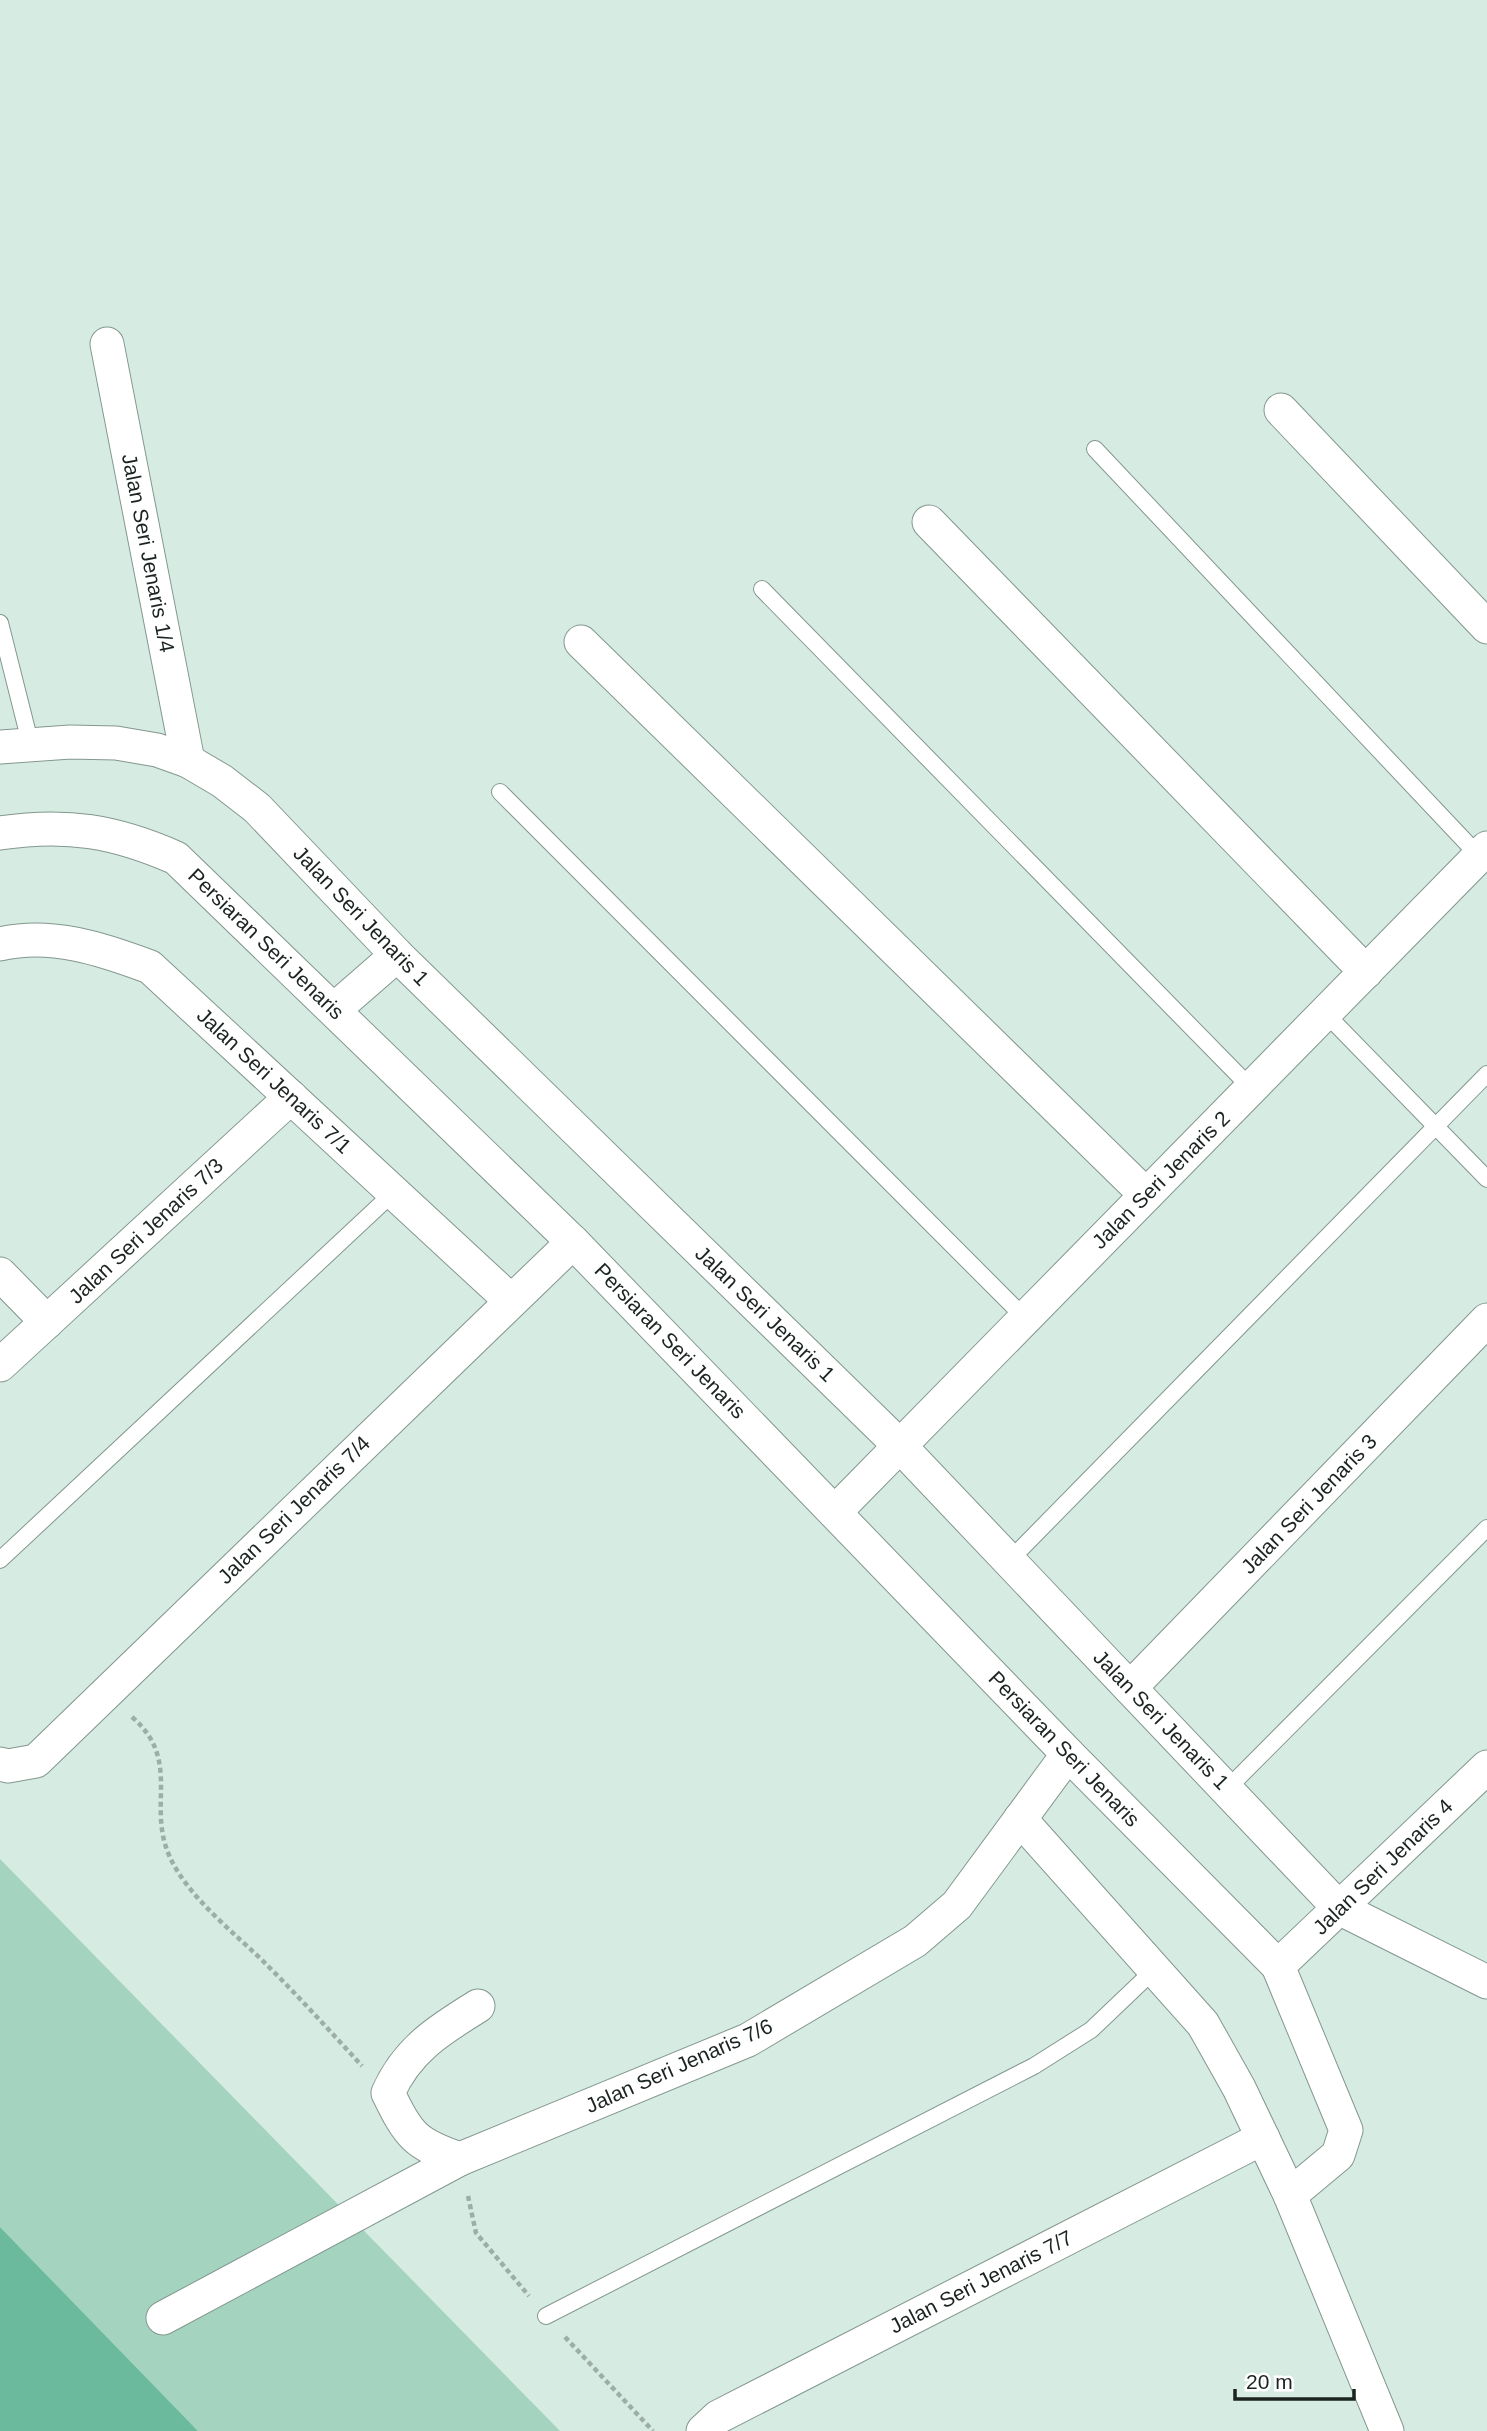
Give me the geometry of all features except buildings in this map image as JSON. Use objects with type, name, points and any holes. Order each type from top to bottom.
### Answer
[{"type":"street","name":"Jalan Seri Jenaris 1/4","points":[[107,344],[188,761]]},
{"type":"street","points":[[1280,410],[1487,627]]},
{"type":"street","points":[[929,522],[1366,972]]},
{"type":"street","points":[[581,642],[1146,1195]]},
{"type":"street","name":"Jalan Seri Jenaris 1","points":[[15,745],[116,743],[156,750],[188,761],[222,781],[257,808],[397,955],[900,1446],[1339,1908],[1487,1982]]},
{"type":"street","name":"Persiaran Seri Jenaris","points":[[0,833],[28,829],[105,832],[176,858],[573,1242],[1068,1754],[1278,1966]]},
{"type":"street","name":"Jalan Seri Jenaris 2","points":[[835,1512],[1483,852]]},
{"type":"street","name":"Jalan Seri Jenaris 7/1","points":[[0,944],[24,939],[98,947],[150,967],[510,1300]]},
{"type":"street","points":[[335,1009],[397,955]]},
{"type":"street","name":"Jalan Seri Jenaris 7/3","points":[[0,1364],[292,1097]]},
{"type":"street","name":"Jalan Seri Jenaris 7/4","points":[[4,1765],[36,1761],[573,1242]]},
{"type":"street","points":[[0,1274],[47,1322]]},
{"type":"street","name":"Jalan Seri Jenaris 3","points":[[1130,1688],[1487,1320]]},
{"type":"street","name":"Jalan Seri Jenaris 7/6","points":[[163,2318],[460,2159],[748,2040],[860,1976],[915,1941],[957,1905],[1068,1754]]},
{"type":"street","name":"Jalan Seri Jenaris 4","points":[[1278,1966],[1487,1767]]},
{"type":"street","points":[[1020,1819],[1203,2024],[1239,2088],[1290,2195],[1387,2431]]},
{"type":"street","points":[[1278,1966],[1346,2130],[1338,2155],[1290,2195]]},
{"type":"street","points":[[460,2159],[426,2147],[404,2126],[388,2093],[398,2071],[415,2049],[478,2006]]},
{"type":"street","name":"Jalan Seri Jenaris 7/7","points":[[703,2431],[718,2417],[1263,2138]]},
{"type":"lane","points":[[1096,449],[1483,852]]},
{"type":"lane","points":[[762,589],[1251,1088]]},
{"type":"lane","points":[[0,622],[15,745]]},
{"type":"lane","points":[[500,792],[1025,1318]]},
{"type":"lane","points":[[1325,1013],[1487,1179]]},
{"type":"lane","points":[[1009,1561],[1487,1074]]},
{"type":"lane","points":[[0,1560],[394,1192]]},
{"type":"lane","points":[[1227,1789],[1487,1528]]},
{"type":"lane","points":[[545,2316],[1034,2066],[1091,2030],[1154,1970]]},
{"type":"path","points":[[105,1693],[150,1733],[161,1769],[162,1816],[168,1855],[200,1899],[269,1967],[388,2093]]},
{"type":"green space","points":[[0,1859],[560,2431],[198,2431],[0,2227]]},
{"type":"green space","points":[[0,2227],[198,2431],[0,2431]]}]
